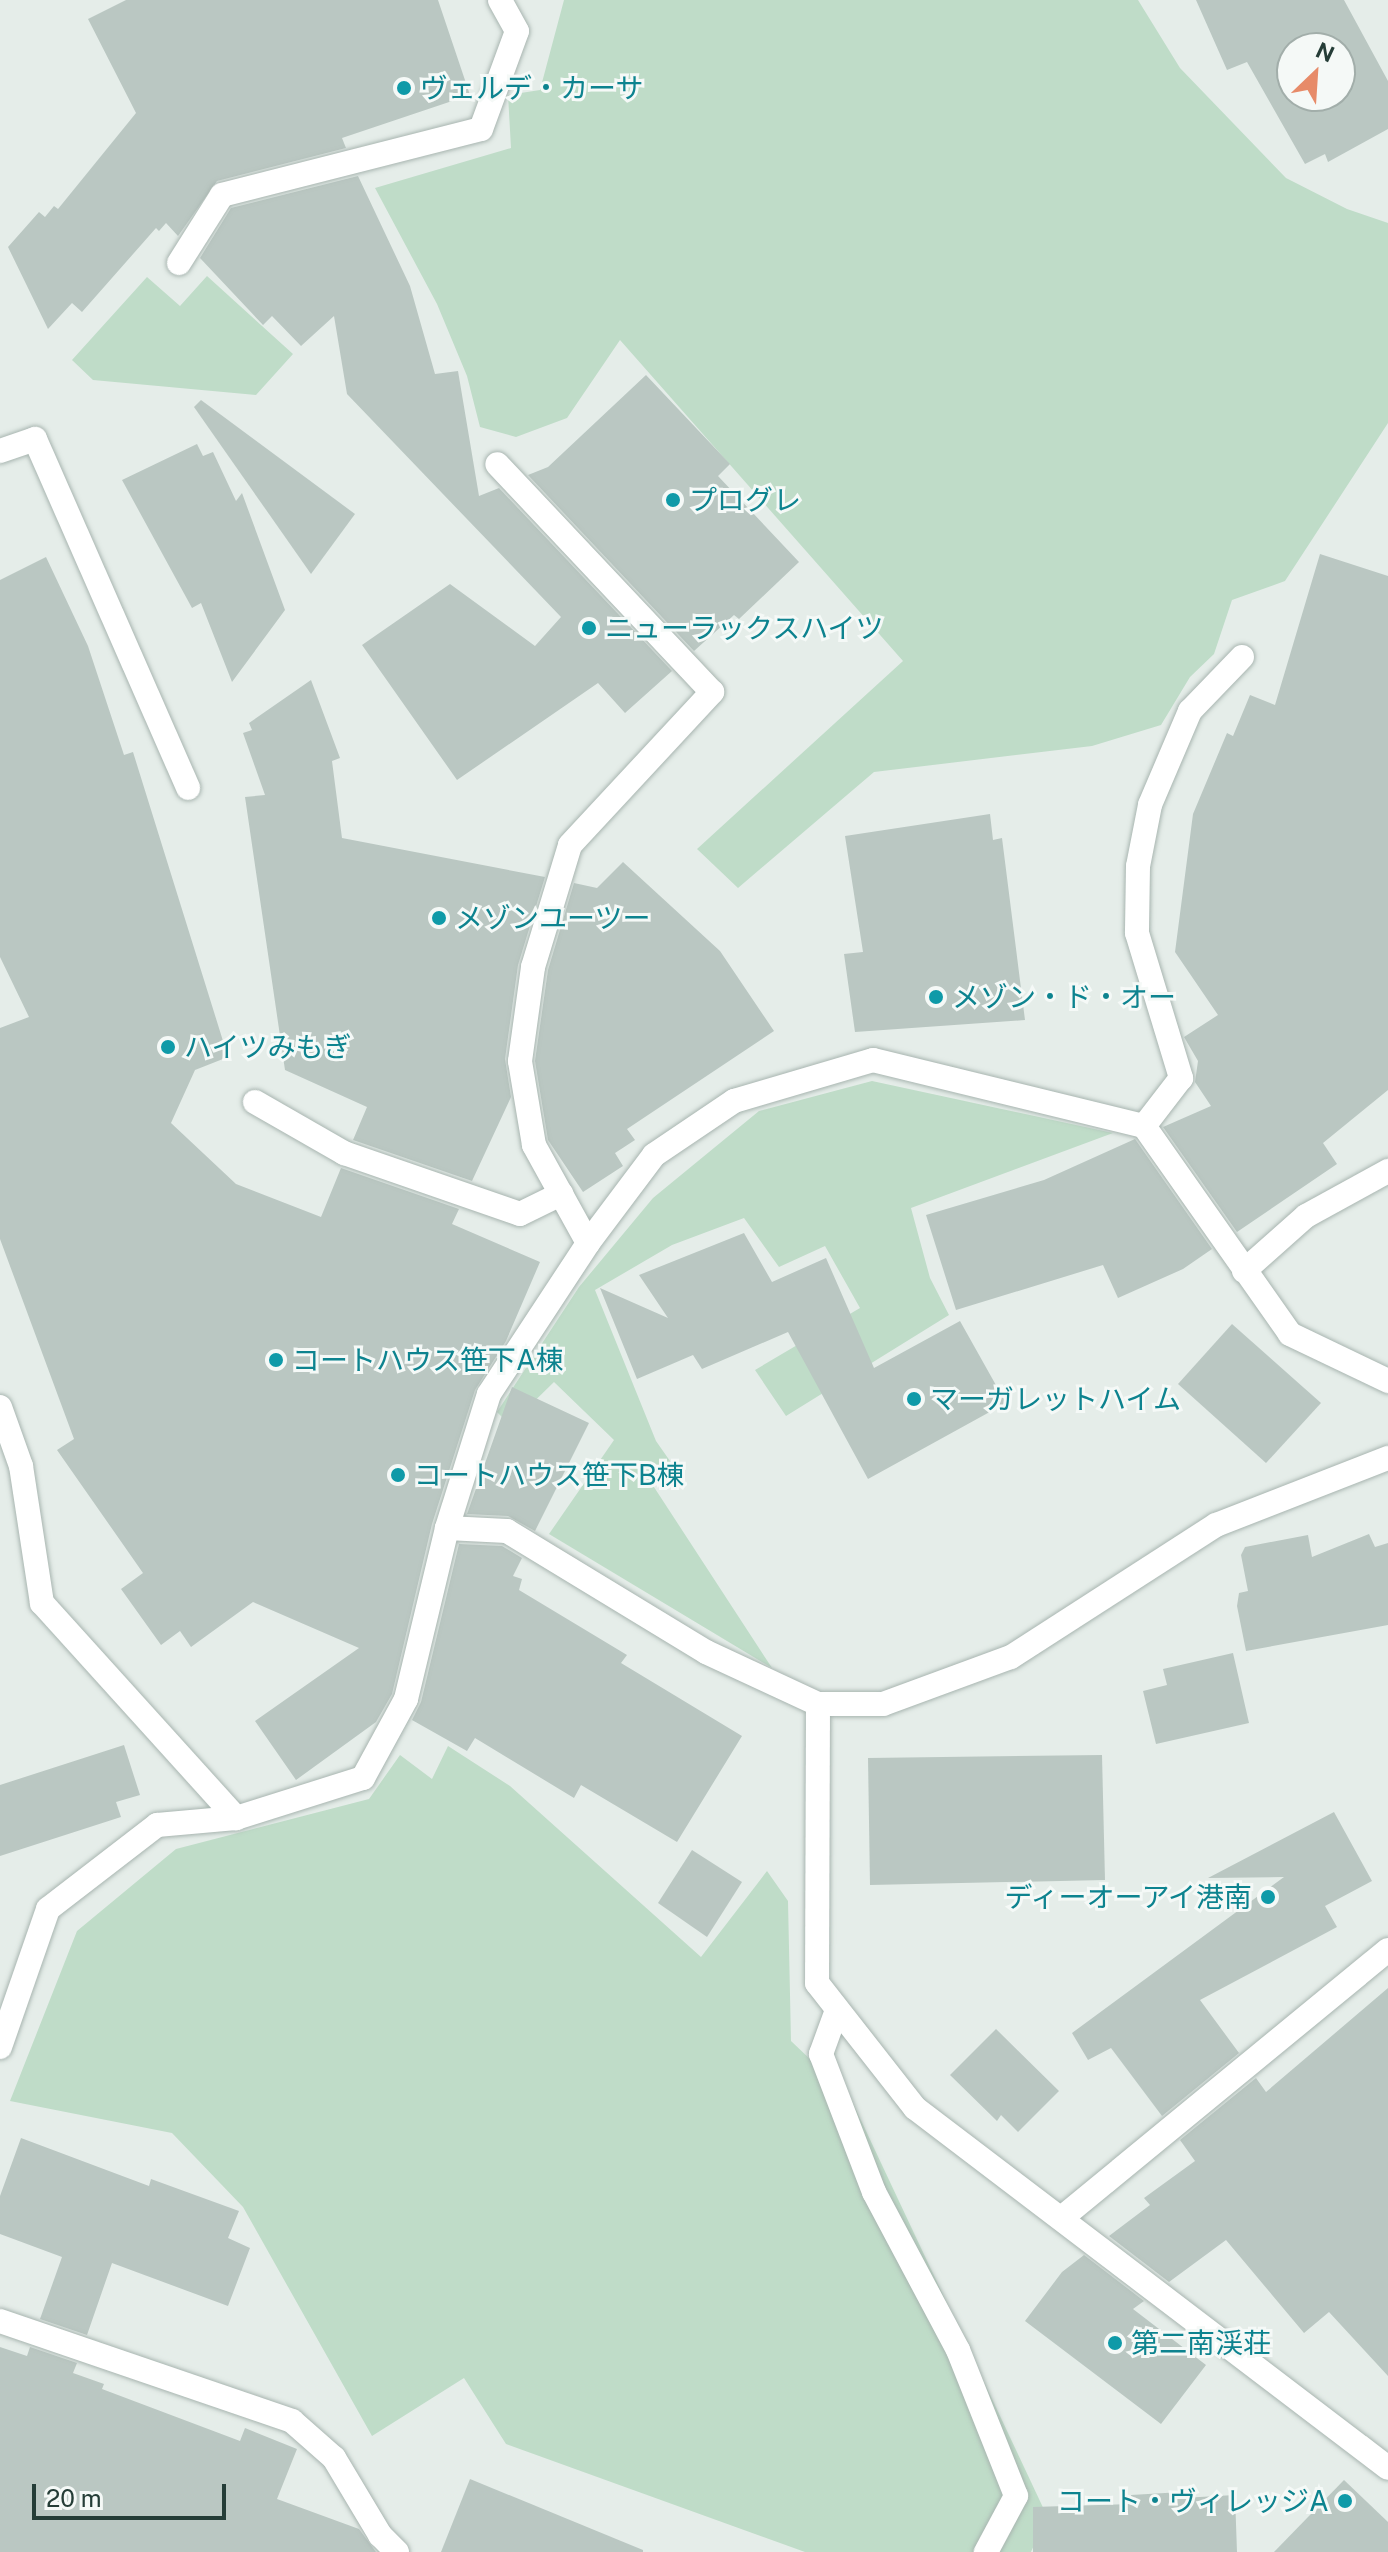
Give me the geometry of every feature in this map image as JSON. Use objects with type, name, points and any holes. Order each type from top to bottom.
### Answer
[{"type":"street","points":[[179,263],[222,195],[481,129],[517,31],[500,0]]},
{"type":"street","points":[[0,451],[35,439],[188,788]]},
{"type":"street","points":[[497,464],[712,692],[570,845],[533,967],[520,1061],[534,1145],[588,1243]]},
{"type":"street","points":[[1144,1126],[1181,1078],[1137,933],[1138,866],[1150,805],[1190,711],[1242,657]]},
{"type":"street","points":[[0,2047],[48,1909],[157,1825],[236,1818],[363,1778],[406,1699],[447,1528],[489,1394],[588,1243],[654,1155],[734,1101],[873,1060],[1144,1126],[1290,1334],[1388,1381]]},
{"type":"street","points":[[255,1102],[344,1153],[520,1214],[561,1194]]},
{"type":"street","points":[[1244,1271],[1306,1216],[1388,1171]]},
{"type":"street","points":[[0,1407],[21,1466],[42,1603],[236,1818]]},
{"type":"street","points":[[447,1528],[507,1531],[706,1652],[818,1704],[883,1704],[1011,1657],[1216,1525],[1388,1458]]},
{"type":"street","points":[[818,1704],[817,1983],[837,2010],[915,2108],[1064,2216],[1388,2468]]},
{"type":"street","points":[[1064,2216],[1388,1950]]},
{"type":"street","points":[[837,2010],[821,2054],[874,2192],[958,2350],[1016,2496],[986,2552]]},
{"type":"street","points":[[0,2321],[292,2421],[334,2458],[380,2535],[397,2552]]},
{"type":"green space","points":[[564,0],[1138,0],[1180,68],[1286,178],[1347,209],[1388,223],[1388,423],[1285,581],[1232,600],[1214,654],[1190,677],[1161,725],[1092,746],[874,772],[738,888],[697,849],[903,661],[620,340],[567,418],[516,437],[480,427],[467,376],[437,304],[375,188],[511,148],[508,95],[540,90]]},
{"type":"green space","points":[[207,276],[293,354],[256,395],[93,380],[72,360],[147,277],[180,306]]},
{"type":"green space","points":[[872,1081],[1113,1133],[911,1208],[930,1278],[949,1315],[786,1416],[755,1370],[860,1308],[825,1246],[779,1267],[744,1218],[672,1245],[595,1290],[656,1441],[677,1471],[652,1484],[772,1668],[549,1534],[614,1440],[554,1382],[510,1425],[497,1412],[579,1287],[653,1198],[759,1111]]},
{"type":"green space","points":[[448,1746],[510,1786],[701,1957],[767,1871],[788,1901],[791,2041],[850,2097],[1047,2516],[1031,2552],[805,2552],[506,2444],[464,2378],[372,2436],[243,2207],[172,2133],[10,2101],[77,1931],[176,1849],[369,1799],[400,1755],[432,1779]]},
{"type":"building","points":[[126,0],[438,0],[470,95],[342,138],[346,148],[217,181],[178,236],[166,223],[159,231],[156,228],[82,312],[72,303],[48,329],[8,247],[39,212],[45,217],[54,206],[58,209],[136,113],[88,19]]},
{"type":"building","points":[[1196,0],[1344,0],[1388,81],[1388,129],[1328,162],[1325,154],[1305,164],[1247,62],[1227,70]]},
{"type":"building","points":[[358,176],[410,286],[435,374],[458,371],[479,496],[499,488],[672,671],[625,713],[598,683],[457,780],[362,645],[450,584],[535,646],[561,617],[347,394],[334,316],[301,346],[272,316],[263,325],[200,258],[231,208]]},
{"type":"building","name":"プログレ","points":[[646,375],[730,464],[718,476],[799,562],[739,619],[734,615],[694,651],[528,475],[548,467]]},
{"type":"building","points":[[201,400],[355,514],[311,574],[194,407]]},
{"type":"building","points":[[197,444],[203,456],[213,452],[236,501],[242,493],[285,610],[232,682],[201,603],[192,608],[122,480]]},
{"type":"building","points":[[1320,554],[1388,576],[1388,1090],[1323,1143],[1337,1164],[1237,1232],[1163,1127],[1211,1106],[1195,1082],[1198,1061],[1184,1037],[1218,1015],[1175,952],[1193,814],[1227,733],[1233,736],[1250,695],[1275,705]]},
{"type":"building","points":[[46,557],[88,646],[124,755],[133,752],[228,1057],[195,1070],[171,1123],[236,1184],[321,1217],[341,1168],[459,1209],[452,1224],[540,1262],[506,1341],[475,1390],[432,1524],[392,1694],[376,1722],[296,1780],[255,1721],[359,1648],[253,1602],[191,1647],[180,1631],[161,1645],[121,1589],[143,1573],[57,1450],[74,1439],[0,1239],[0,1028],[29,1017],[0,957],[0,580]]},
{"type":"building","points":[[311,680],[340,758],[332,761],[342,838],[545,877],[518,965],[505,1059],[511,1097],[472,1181],[353,1140],[367,1107],[285,1070],[245,797],[265,795],[243,733],[252,730],[249,723]]},
{"type":"building","points":[[990,814],[993,840],[1002,838],[1025,1020],[855,1032],[844,954],[863,952],[845,836]]},
{"type":"building","points":[[623,862],[720,951],[774,1031],[627,1129],[635,1140],[615,1153],[623,1166],[583,1192],[548,1140],[535,1061],[548,970],[574,883],[597,888]]},
{"type":"building","points":[[1135,1139],[1212,1249],[1183,1269],[1118,1298],[1103,1265],[956,1310],[926,1215],[1044,1180]]},
{"type":"building","points":[[744,1233],[772,1282],[826,1258],[874,1368],[960,1321],[1006,1403],[868,1479],[788,1332],[702,1369],[693,1355],[637,1379],[600,1288],[668,1318],[639,1275]]},
{"type":"building","points":[[1232,1324],[1321,1403],[1266,1463],[1178,1384]]},
{"type":"building","points":[[512,1387],[589,1423],[535,1531],[508,1516],[467,1514]]},
{"type":"building","points":[[1369,1534],[1375,1547],[1388,1543],[1388,1625],[1246,1651],[1237,1606],[1239,1593],[1248,1591],[1241,1555],[1245,1547],[1308,1535],[1312,1557]]},
{"type":"building","points":[[459,1544],[502,1546],[522,1558],[513,1576],[522,1579],[519,1590],[627,1655],[621,1663],[742,1736],[677,1842],[581,1785],[574,1798],[475,1738],[467,1751],[412,1720],[421,1702]]},
{"type":"building","points":[[1233,1653],[1249,1723],[1156,1744],[1143,1691],[1167,1685],[1163,1669]]},
{"type":"building","points":[[124,1745],[140,1795],[116,1802],[121,1817],[0,1856],[0,1785]]},
{"type":"building","points":[[1102,1755],[1105,1880],[870,1885],[868,1758]]},
{"type":"building","points":[[1334,1812],[1372,1881],[1325,1906],[1337,1927],[1200,2000],[1239,2053],[1162,2116],[1111,2048],[1088,2060],[1072,2033],[1284,1877],[1208,1878]]},
{"type":"building","points":[[692,1850],[742,1882],[707,1937],[658,1903]]},
{"type":"building","points":[[1388,1988],[1388,2376],[1329,2312],[1304,2333],[1226,2240],[1169,2282],[1109,2236],[1150,2205],[1144,2198],[1195,2161],[1180,2140],[1256,2078],[1266,2092]]},
{"type":"building","points":[[996,2029],[1059,2091],[1018,2132],[1001,2115],[997,2121],[950,2075]]},
{"type":"building","points":[[21,2138],[149,2186],[151,2179],[239,2211],[228,2238],[250,2248],[228,2306],[112,2263],[87,2335],[40,2319],[62,2257],[0,2234],[0,2196]]},
{"type":"building","name":"第二南渓荘","points":[[1084,2255],[1144,2301],[1133,2309],[1206,2365],[1161,2424],[1025,2321],[1062,2272]]},
{"type":"building","points":[[0,2347],[27,2356],[30,2347],[77,2363],[73,2373],[104,2384],[102,2389],[240,2441],[245,2428],[297,2449],[277,2499],[359,2529],[376,2552],[0,2552]]},
{"type":"building","points":[[470,2479],[643,2550],[643,2552],[441,2552]]},
{"type":"building","name":"コート・ヴィレッジA","points":[[1344,2480],[1388,2522],[1388,2552],[1274,2552]]},
{"type":"building","points":[[1182,2492],[1182,2498],[1235,2495],[1237,2552],[1033,2552],[1033,2507],[1132,2504],[1131,2495]]},
{"type":"place","name":"ヴェルデ・カーサ","points":[[404,88]]},
{"type":"place","name":"プログレ","points":[[673,500]]},
{"type":"place","name":"ニューラックスハイツ","points":[[589,628]]},
{"type":"place","name":"メゾンユーツー","points":[[439,918]]},
{"type":"place","name":"メゾン・ド・オー","points":[[936,997]]},
{"type":"place","name":"ハイツみもぎ","points":[[168,1047]]},
{"type":"place","name":"コートハウス笹下A棟","points":[[276,1360]]},
{"type":"place","name":"マーガレットハイム","points":[[914,1399]]},
{"type":"place","name":"コートハウス笹下B棟","points":[[398,1475]]},
{"type":"place","name":"ディーオーアイ港南","points":[[1268,1897]]},
{"type":"place","name":"第二南渓荘","points":[[1115,2343]]},
{"type":"place","name":"コート・ヴィレッジA","points":[[1345,2501]]}]
